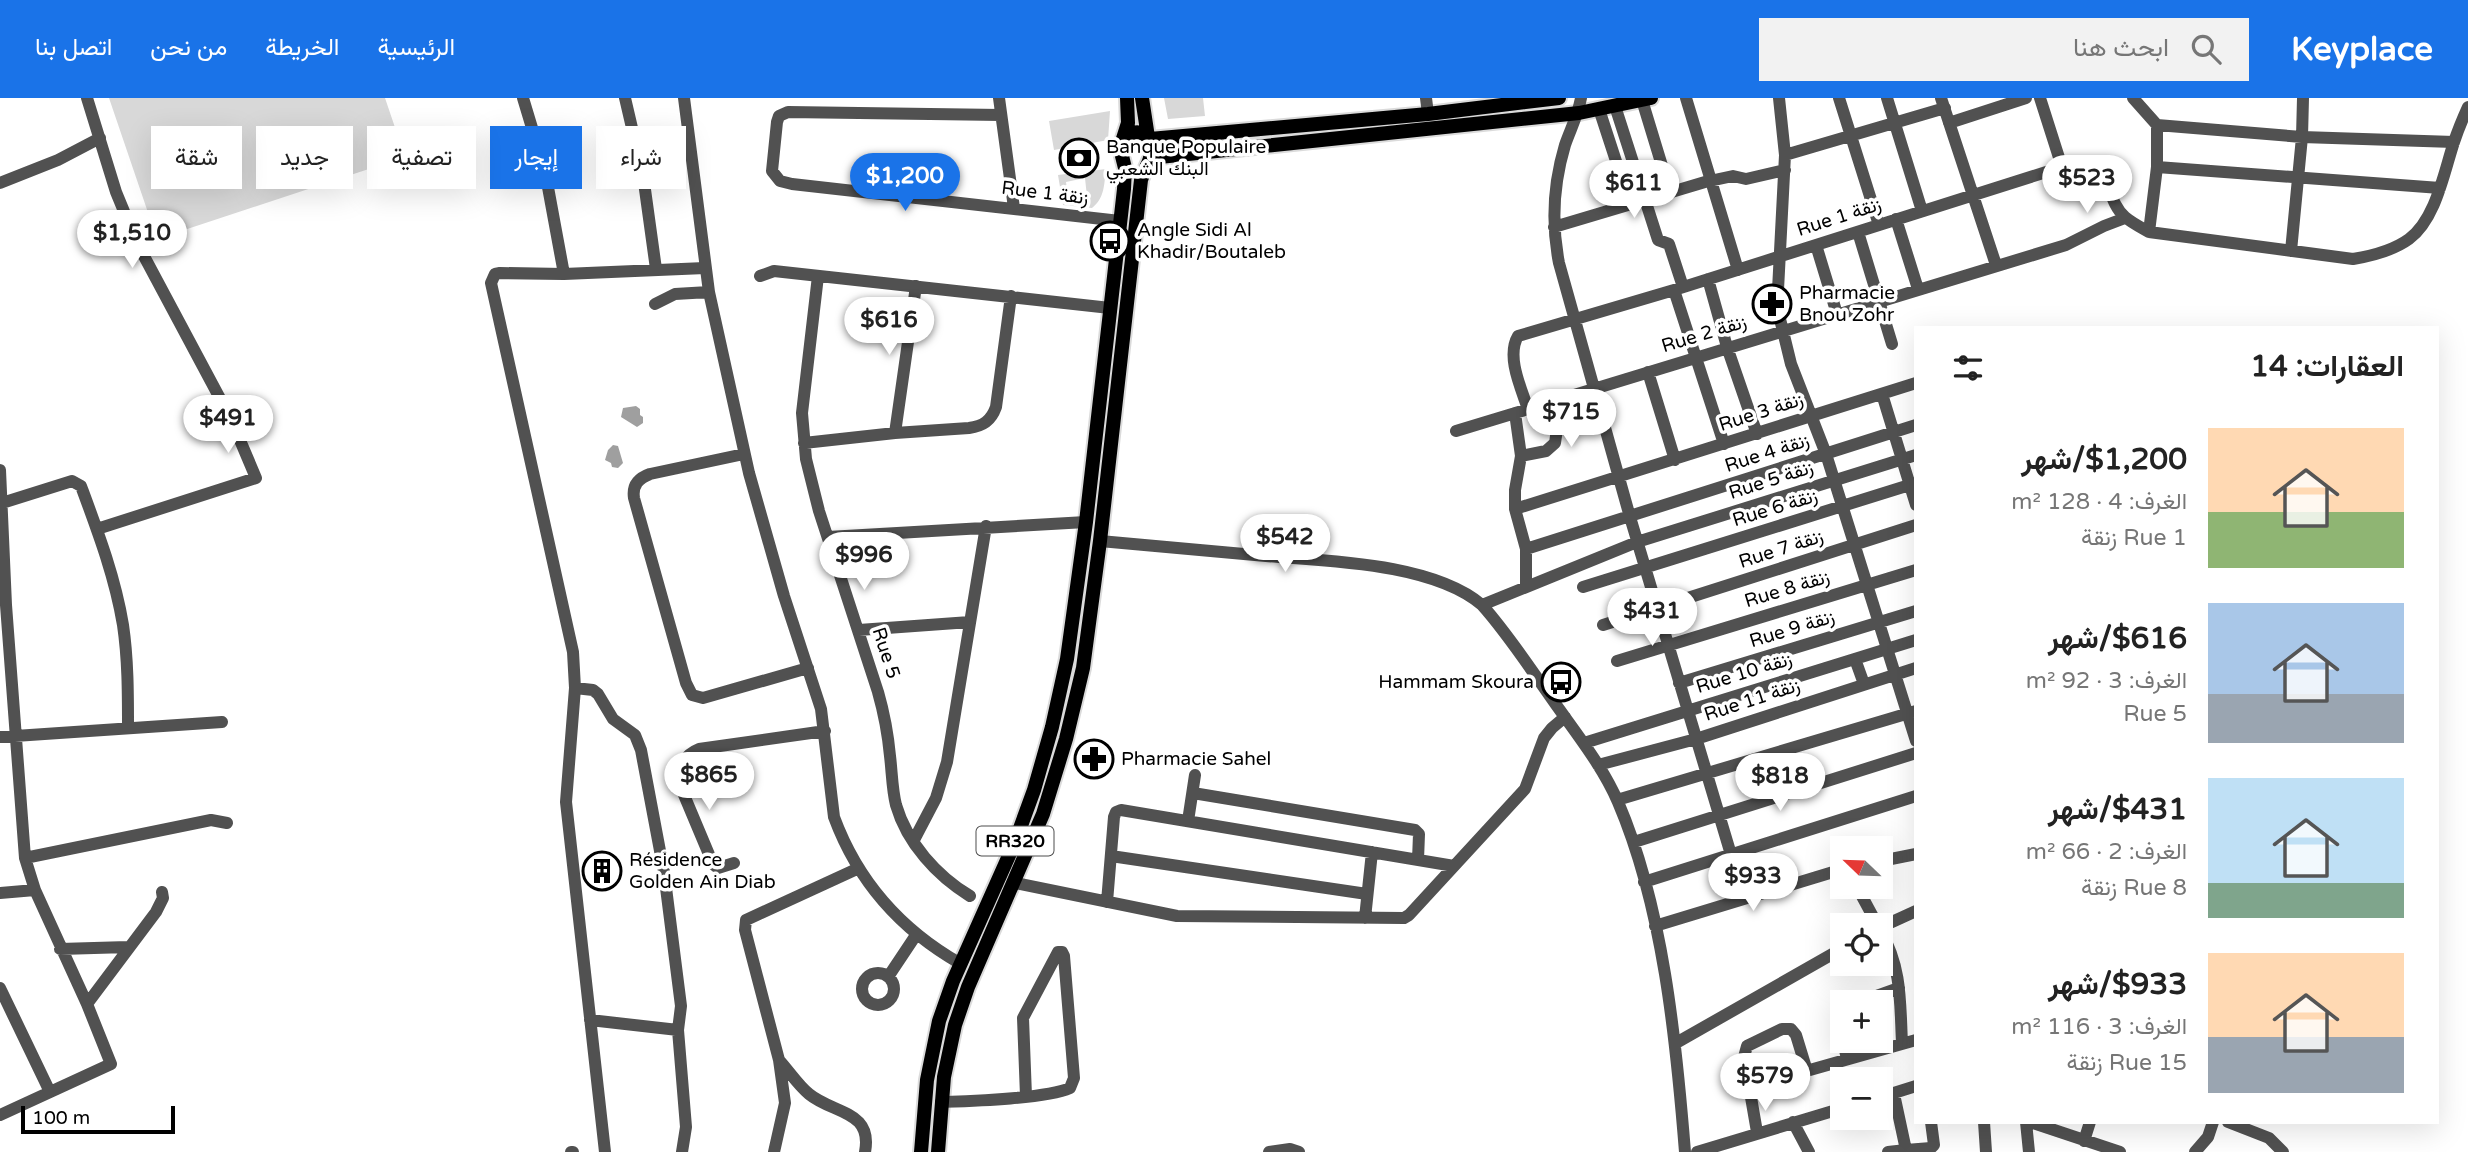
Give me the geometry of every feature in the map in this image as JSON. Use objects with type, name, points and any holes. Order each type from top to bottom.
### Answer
[{"type":"main road","name":"RR320","points":[[921,1152],[927,1080],[939,1021],[1014,842],[1042,766],[1072,632],[1125,181],[1120,148],[1128,123],[1127,98]]},
{"type":"main road","name":"RR320","points":[[938,1152],[946,1064],[959,1013],[1043,814],[1072,716],[1085,658],[1141,180],[1153,149],[1142,98]]},
{"type":"main road","points":[[1124,139],[1136,132],[1149,138],[1428,114],[1559,98]]},
{"type":"main road","points":[[1123,158],[1135,165],[1143,164],[1149,159],[1578,113],[1646,99]]},
{"type":"street","points":[[87,98],[116,192],[137,243],[231,419],[256,478],[97,529]]},
{"type":"street","points":[[523,98],[545,171],[564,274]]},
{"type":"street","points":[[625,98],[643,175],[656,269]]},
{"type":"street","points":[[684,98],[709,292],[744,454],[784,596],[821,709],[834,817],[859,869],[890,911],[916,935],[961,964]]},
{"type":"street","points":[[999,98],[1014,208]]},
{"type":"street","points":[[1426,98],[1428,114]]},
{"type":"street","points":[[1581,98],[1556,181],[1554,227],[1559,263],[1637,542],[1744,898]]},
{"type":"street","points":[[1686,98],[1738,270]]},
{"type":"street","points":[[1618,800],[1912,712],[1895,674],[1826,454],[1791,364],[1782,331],[1778,305],[1785,155],[1779,98]]},
{"type":"street","points":[[1839,98],[1879,225]]},
{"type":"street","points":[[1887,98],[1922,211]]},
{"type":"street","points":[[1950,123],[1996,103],[2026,98]]},
{"type":"street","points":[[2040,98],[2063,167]]},
{"type":"street","points":[[2133,98],[2157,125],[2157,167],[2149,232]]},
{"type":"street","points":[[2291,251],[2303,98]]},
{"type":"street","points":[[1646,99],[1670,192]]},
{"type":"street","points":[[1785,155],[1895,123],[1943,103],[1996,265]]},
{"type":"street","points":[[1615,106],[1658,240],[1669,244],[1695,357],[1724,444]]},
{"type":"street","points":[[2125,218],[2149,232],[2334,258],[2371,256],[2408,240],[2426,218],[2440,188],[2468,107]]},
{"type":"street","points":[[1599,109],[1630,204]]},
{"type":"street","name":"Rue 1 زنقة","points":[[1001,116],[796,110],[779,116],[772,171],[780,181],[799,185],[1120,221]]},
{"type":"street","points":[[2157,125],[2302,137],[2454,142]]},
{"type":"street","points":[[0,183],[58,160],[100,138]]},
{"type":"street","name":"Rue 1 زنقة","points":[[1528,408],[1518,378],[1515,342],[1518,336],[2077,163],[2096,163],[2103,170],[2115,206],[2125,218]]},
{"type":"street","points":[[2157,167],[2440,188]]},
{"type":"street","points":[[1554,227],[1711,181],[1733,176],[1746,179],[1785,170]]},
{"type":"street","name":"Rue 2 زنقة","points":[[1456,431],[2066,244],[2125,218]]},
{"type":"street","points":[[1896,219],[1919,289]]},
{"type":"street","points":[[1858,232],[1892,344]]},
{"type":"street","points":[[1816,245],[1837,314]]},
{"type":"street","points":[[605,1152],[566,802],[566,776],[576,688],[570,636],[491,283],[495,274],[705,268]]},
{"type":"street","points":[[760,276],[774,271],[1110,308]]},
{"type":"street","name":"Rue 5","points":[[818,276],[802,413],[809,478],[885,717],[900,817],[937,873],[970,896]]},
{"type":"street","points":[[1707,279],[1757,434]]},
{"type":"street","points":[[895,433],[916,286]]},
{"type":"street","points":[[655,304],[675,294],[709,292]]},
{"type":"street","points":[[804,443],[981,426],[993,416],[996,407],[1012,296]]},
{"type":"street","points":[[1648,372],[1675,460]]},
{"type":"street","name":"Rue 3 زنقة","points":[[1515,509],[1914,384]]},
{"type":"street","points":[[1882,394],[1902,459],[1913,484]]},
{"type":"street","points":[[1521,456],[1546,451],[1555,443],[1557,429],[1547,403]]},
{"type":"street","points":[[1515,413],[1521,456],[1515,490],[1515,509],[1526,549],[1526,587]]},
{"type":"street","name":"Rue 4 زنقة","points":[[1526,549],[1914,426]]},
{"type":"street","points":[[744,454],[650,474],[640,479],[634,489],[634,498],[686,683],[692,695],[703,698],[808,668]]},
{"type":"street","name":"Rue 5 زنقة","points":[[1482,605],[1637,542],[1914,456]]},
{"type":"street","points":[[0,470],[6,605],[25,858],[35,890],[111,1064],[0,1115]]},
{"type":"street","points":[[2,503],[72,481],[81,486],[115,586],[123,623],[128,727]]},
{"type":"street","name":"Rue 6 زنقة","points":[[1583,587],[1913,484]]},
{"type":"street","points":[[828,537],[1086,522]]},
{"type":"street","points":[[914,840],[942,781],[986,526]]},
{"type":"street","name":"Rue 7 زنقة","points":[[1603,625],[1914,526]]},
{"type":"street","points":[[1100,541],[1371,566],[1435,579],[1457,588],[1482,605],[1584,743],[1618,800],[1634,842],[1655,926],[1676,1044],[1685,1152]]},
{"type":"street","name":"Rue 8 زنقة","points":[[1617,661],[1914,571]]},
{"type":"street","name":"Rue 9 زنقة","points":[[1679,683],[1914,612]]},
{"type":"street","points":[[859,630],[970,622]]},
{"type":"street","name":"Rue 10 زنقة","points":[[1584,743],[1914,641]]},
{"type":"street","points":[[1855,659],[1864,684]]},
{"type":"street","name":"Rue 11 زنقة","points":[[1598,765],[1696,738],[1914,669]]},
{"type":"street","points":[[576,688],[593,690],[598,694],[613,719],[635,734],[641,750],[664,872],[681,1006],[678,1030],[687,1127],[682,1152]]},
{"type":"street","points":[[1015,883],[1183,916],[1404,918],[1525,789],[1544,738],[1565,718]]},
{"type":"street","points":[[0,737],[222,722]]},
{"type":"street","points":[[734,863],[718,868],[713,864],[679,783],[679,771],[685,758],[699,749],[825,731]]},
{"type":"street","points":[[1634,842],[1914,753]]},
{"type":"street","points":[[1188,821],[1195,775]]},
{"type":"street","points":[[1193,793],[1415,830],[1419,834],[1419,860]]},
{"type":"street","points":[[1644,882],[1914,797]]},
{"type":"street","points":[[1107,902],[1116,812],[1121,810],[1454,866]]},
{"type":"street","points":[[25,858],[211,820],[227,823]]},
{"type":"street","points":[[1364,918],[1372,852]]},
{"type":"street","points":[[1894,858],[1914,854]]},
{"type":"street","points":[[1111,856],[1367,894]]},
{"type":"street","points":[[774,1152],[785,1103],[779,1059],[745,930],[746,920],[859,869]]},
{"type":"street","points":[[1655,926],[1830,873]]},
{"type":"street","points":[[0,893],[35,890]]},
{"type":"street","points":[[87,1004],[160,905],[162,892]]},
{"type":"street","points":[[1893,922],[1914,912]]},
{"type":"street","points":[[888,977],[916,935]]},
{"type":"street","points":[[60,949],[128,947]]},
{"type":"street","points":[[941,1102],[1026,1096],[1063,1091],[1073,1084],[1065,956],[1059,951],[1023,1018],[1026,1096]]},
{"type":"street","points":[[1676,1044],[1830,955]]},
{"type":"street","points":[[1893,955],[1899,988],[1902,1043]]},
{"type":"street","points":[[0,988],[50,1092]]},
{"type":"street","points":[[1893,990],[1899,988]]},
{"type":"street","points":[[590,1020],[678,1030]]},
{"type":"street","points":[[1757,1132],[1744,1057],[1745,1049],[1782,1029],[1794,1031],[1807,1071]]},
{"type":"street","points":[[1750,1087],[1914,1040]]},
{"type":"street","points":[[1845,1053],[1847,1059]]},
{"type":"street","points":[[779,1059],[810,1095],[862,1124],[867,1136],[865,1152]]},
{"type":"street","points":[[1893,1093],[1914,1087]]},
{"type":"street","points":[[785,1103],[810,1095]]},
{"type":"street","points":[[1697,1152],[1830,1112]]},
{"type":"street","points":[[1893,1112],[1906,1150]]},
{"type":"street","points":[[1793,1122],[1809,1152]]},
{"type":"street","points":[[1888,1152],[1931,1148],[1934,1144],[1931,1124]]},
{"type":"street","points":[[1984,1124],[1986,1152]]},
{"type":"street","points":[[2028,1124],[2029,1152]]},
{"type":"street","points":[[2034,1124],[2120,1152]]},
{"type":"street","points":[[2084,1141],[2089,1124]]},
{"type":"street","points":[[2194,1152],[2208,1137],[2212,1124]]},
{"type":"street","points":[[2233,1124],[2269,1138],[2283,1152]]},
{"type":"street","points":[[1269,1152],[1295,1151]]},
{"type":"shaded area","points":[[109,98],[385,98],[394,126],[367,126],[367,170],[353,174],[353,126],[256,126],[256,189],[308,189],[157,239]]},
{"type":"shaded area","points":[[1164,98],[1203,98],[1205,116],[1168,119]]},
{"type":"shaded area","points":[[1110,111],[1108,140],[1054,150],[1049,121]]},
{"type":"shaded area","points":[[1106,169],[1102,195],[1092,208],[1063,205],[1058,175]],"holes":[[[1085,178],[1087,197],[1068,198],[1066,182]]]},
{"type":"shaded area","points":[[636,406],[643,417],[643,423],[637,427],[621,417],[623,408]]},
{"type":"shaded area","points":[[613,445],[618,446],[623,463],[618,468],[612,467],[611,463],[605,460]]},
{"type":"place","name":"Banque Populaire البنك الشعبي","points":[[1079,158]]},
{"type":"place","name":"Angle Sidi Al Khadir/Boutaleb","points":[[1110,241]]},
{"type":"place","name":"Pharmacie Bnou Zohr","points":[[1772,304]]},
{"type":"place","name":"Hammam Skoura","points":[[1561,682]]},
{"type":"place","name":"Pharmacie Sahel","points":[[1094,759]]},
{"type":"place","name":"Résidence Golden Ain Diab","points":[[602,871]]}]
